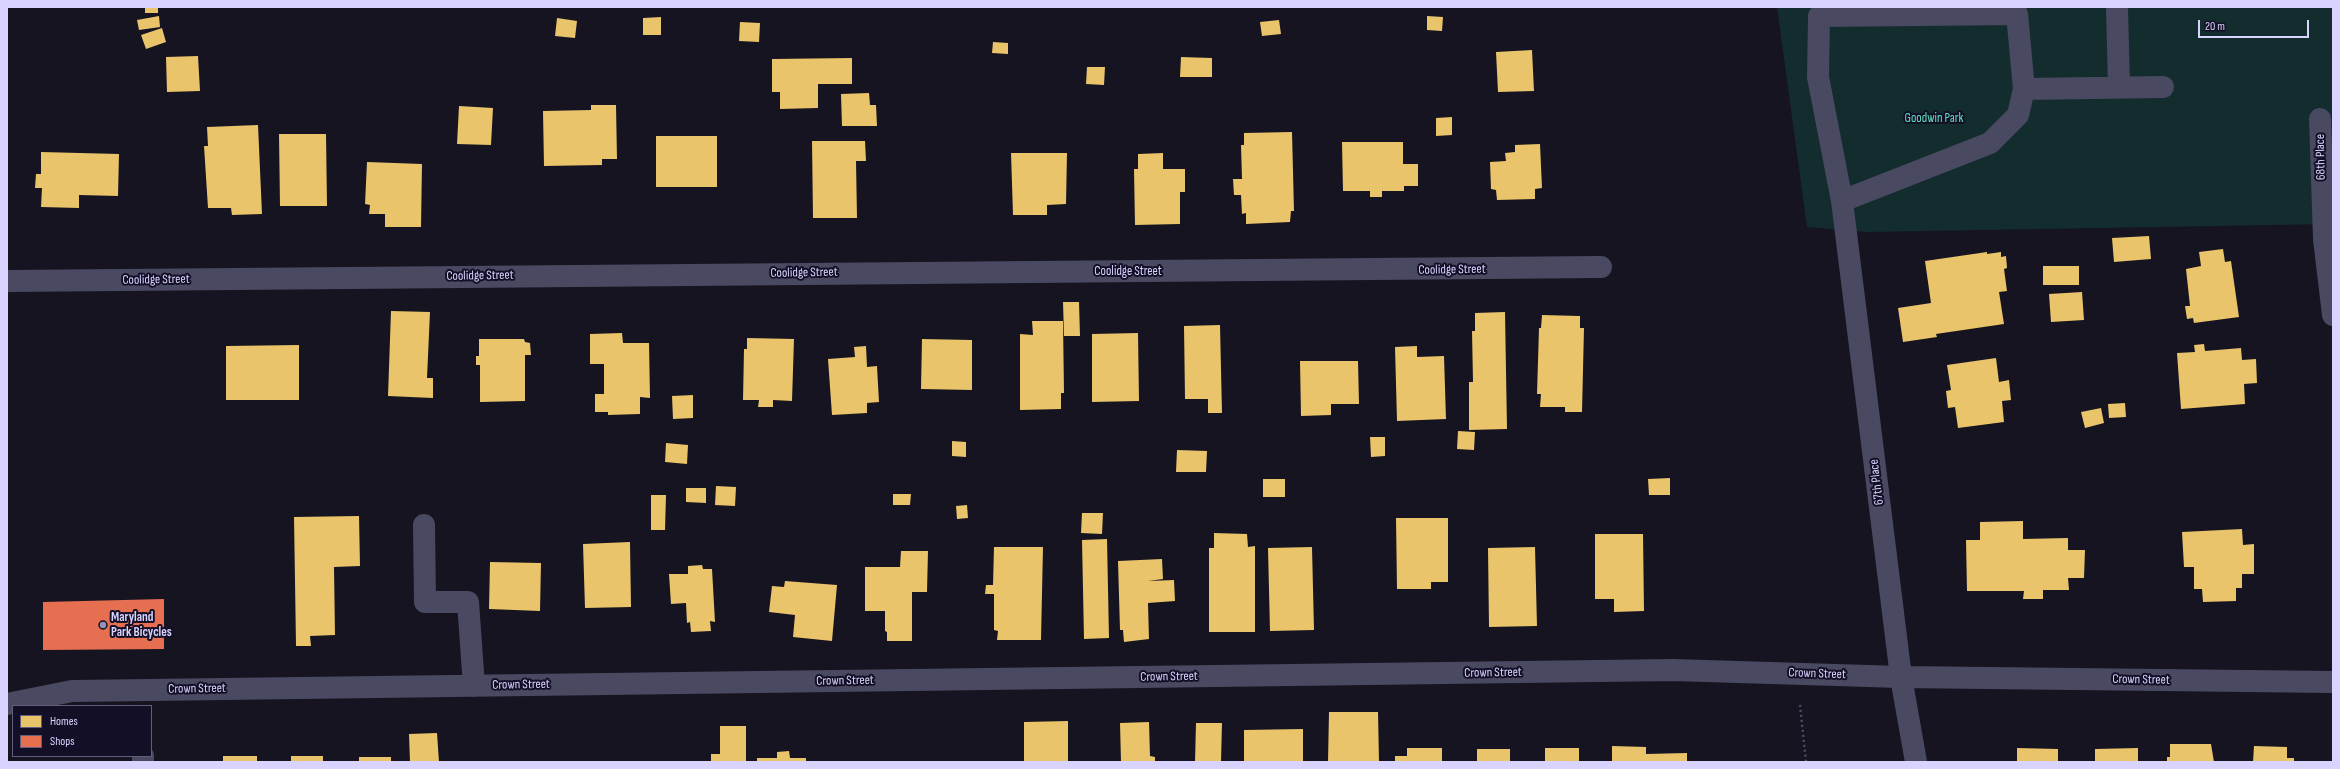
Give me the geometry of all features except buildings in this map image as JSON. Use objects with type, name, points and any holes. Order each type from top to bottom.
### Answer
[{"type":"street","points":[[2117,7],[2119,87]]},
{"type":"street","points":[[1842,201],[1990,143],[2018,115],[2024,89],[2019,11]]},
{"type":"street","name":"67th Place","points":[[1916,762],[1901,677],[1842,201],[1818,77],[1819,16],[2019,11]]},
{"type":"street","points":[[2024,89],[2119,87],[2163,88]]},
{"type":"street","name":"68th Place","points":[[2320,119],[2324,239],[2333,315]]},
{"type":"street","name":"Coolidge Street","points":[[7,281],[1600,267]]},
{"type":"street","points":[[424,525],[425,602],[468,602],[474,686]]},
{"type":"street","name":"Crown Street","points":[[7,704],[72,690],[144,698],[474,686],[1673,670],[1901,677],[2333,682]]},
{"type":"path","points":[[1797,674],[1806,762]]},
{"type":"green space","name":"Goodwin Park","points":[[1777,7],[2333,7],[2333,224],[1866,232],[1807,227]]},
{"type":"place","name":"Maryland Park Bicycles","points":[[103,625]]}]
